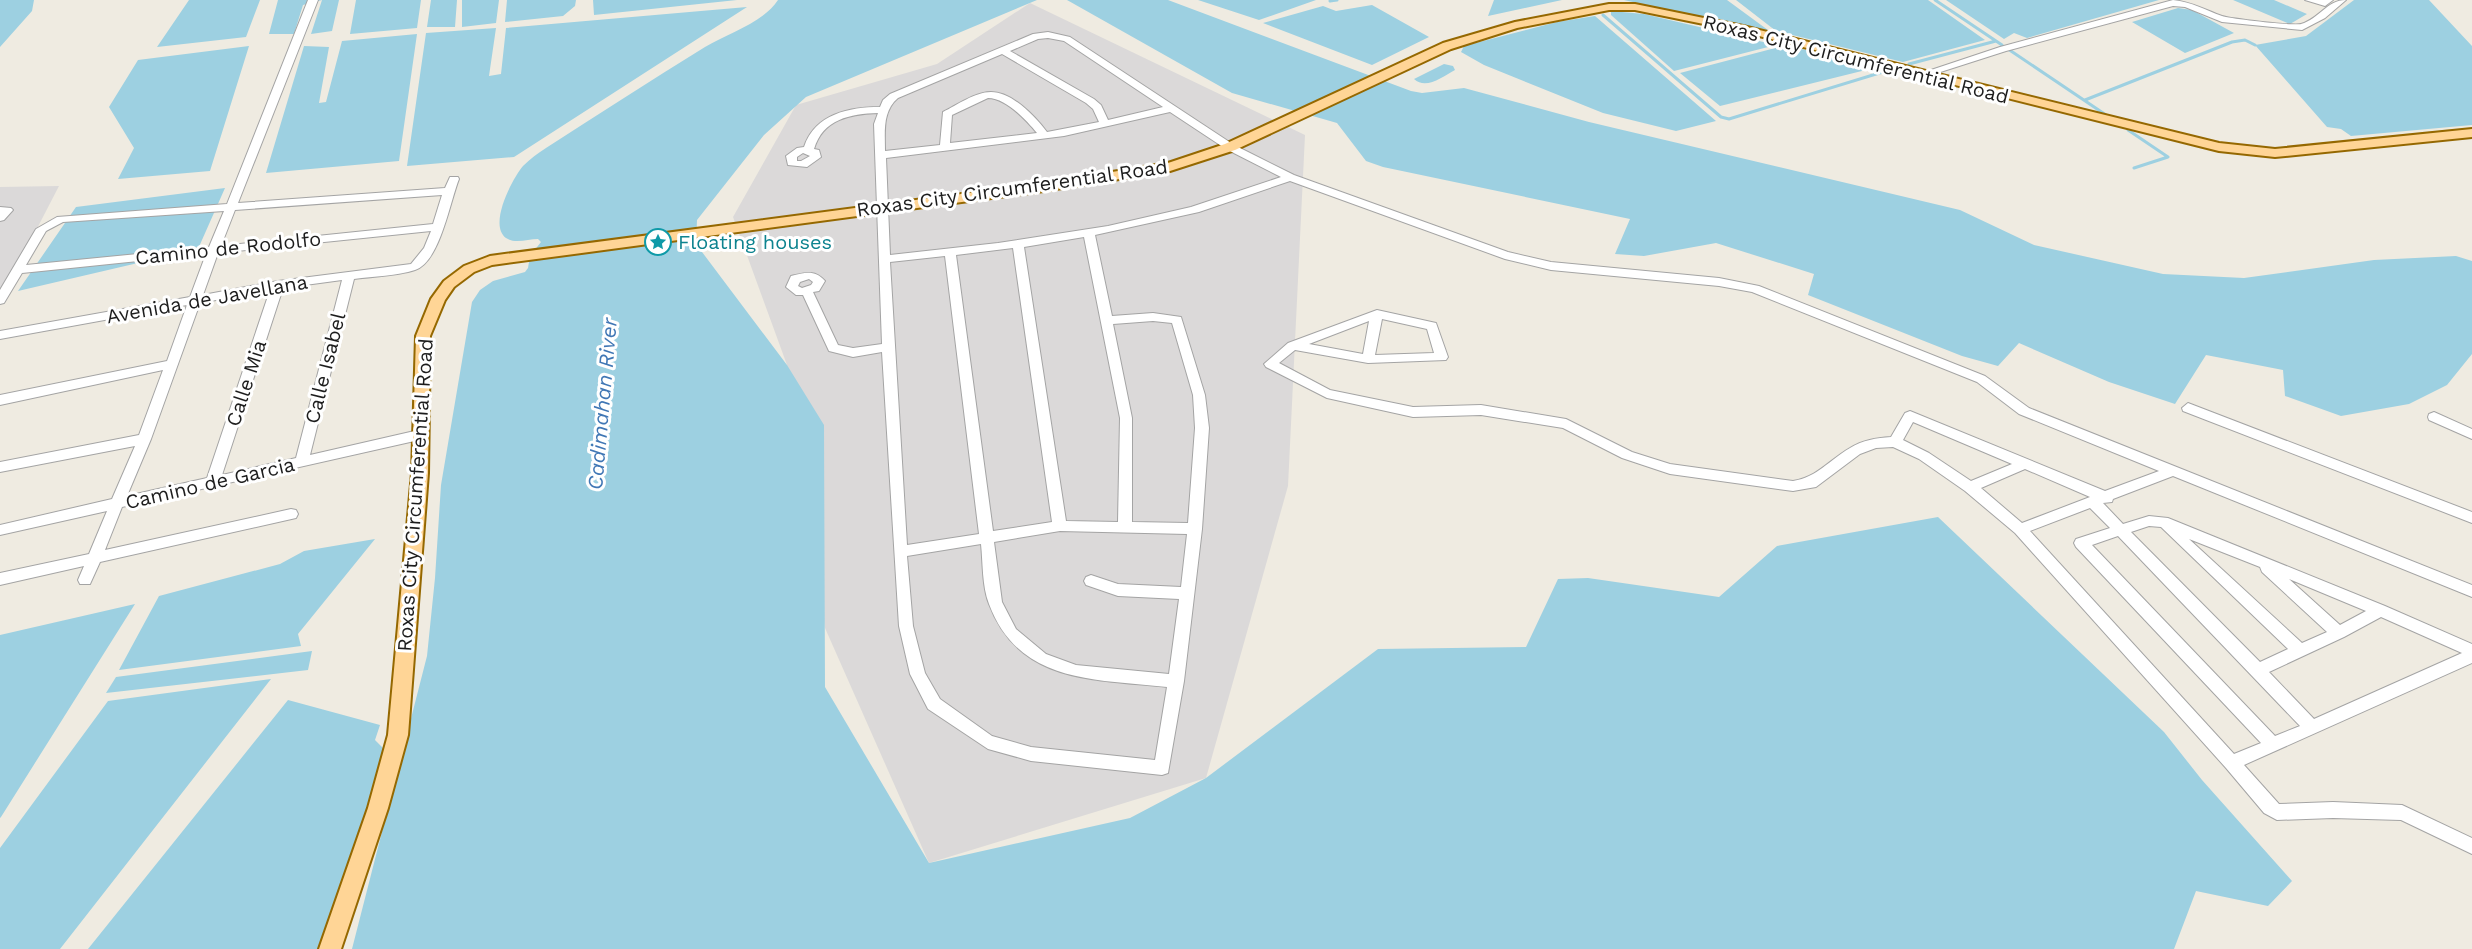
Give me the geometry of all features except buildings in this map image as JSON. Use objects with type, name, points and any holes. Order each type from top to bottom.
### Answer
[{"type":"main road","name":"Roxas City Circumferential Road","points":[[330,949],[384,788],[398,735],[417,519],[423,336],[438,298],[449,284],[469,269],[490,261],[1037,188],[1170,167],[1230,147],[1447,46],[1515,25],[1609,7],[1635,7],[1702,21],[2219,147],[2275,153],[2472,134]]},
{"type":"street","points":[[85,579],[144,439],[214,249],[313,0]]},
{"type":"street","points":[[2310,0],[2325,3],[2328,0]]},
{"type":"street","points":[[1924,74],[2003,49],[2173,3],[2187,4],[2222,19],[2302,27],[2322,16],[2341,0]]},
{"type":"street","points":[[1107,321],[1153,317],[1177,320],[1199,395],[1202,428],[1195,529],[1185,592],[1176,681],[1162,768],[1031,754],[988,742],[934,704],[918,674],[906,626],[888,347],[879,124],[886,102],[894,96],[1036,36],[1048,35],[1067,39],[1230,147],[1290,177],[1504,255],[1551,266],[1719,282],[1755,289],[1982,379],[2024,411],[2170,472],[2472,591]]},
{"type":"street","points":[[1002,50],[1090,101],[1097,107],[1106,125]]},
{"type":"street","points":[[945,147],[947,114],[989,95],[999,98],[1037,124],[1044,135]]},
{"type":"street","points":[[881,155],[1106,125],[1172,108]]},
{"type":"street","points":[[808,150],[815,132],[831,120],[855,111],[884,110]]},
{"type":"street","points":[[886,259],[1089,233],[1182,213],[1290,177]]},
{"type":"street","points":[[439,228],[448,191],[454,179]]},
{"type":"street","points":[[0,300],[42,229],[61,219],[448,191]]},
{"type":"street","points":[[0,210],[7,210],[0,218]]},
{"type":"street","name":"Camino de Rodolfo","points":[[18,270],[439,228]]},
{"type":"street","name":"Avenida de Javellana","points":[[0,335],[278,285],[414,267],[422,261],[439,228]]},
{"type":"street","points":[[1089,233],[1126,418],[1125,527]]},
{"type":"street","points":[[1018,242],[1060,526]]},
{"type":"street","points":[[950,252],[995,602],[1011,633],[1041,658],[1075,671],[1176,681]]},
{"type":"street","name":"Calle Isabel","points":[[302,461],[349,276]]},
{"type":"street","name":"Calle Mia","points":[[213,481],[278,285]]},
{"type":"street","points":[[807,292],[833,348],[848,353],[888,347]]},
{"type":"street","points":[[1292,346],[1368,359],[1442,357],[1432,326],[1377,314],[1292,346],[1270,364],[1327,394],[1413,412],[1481,410],[1566,424],[1627,455],[1670,469],[1793,486],[1811,483],[1855,451],[1874,443],[1895,442],[1924,456],[1970,487],[2020,529],[2270,808],[2277,812],[2333,810],[2402,813],[2472,846]]},
{"type":"street","points":[[1368,359],[1377,314]]},
{"type":"street","points":[[0,399],[172,364]]},
{"type":"street","points":[[2188,408],[2472,518]]},
{"type":"street","points":[[1895,442],[1910,416],[2024,464],[2101,500],[2122,530],[2258,669],[2311,727]]},
{"type":"street","points":[[2434,417],[2472,434]]},
{"type":"street","name":"Camino de Garcia","points":[[0,530],[419,435]]},
{"type":"street","points":[[0,467],[144,439]]},
{"type":"street","points":[[1970,487],[2024,464]]},
{"type":"street","points":[[2020,529],[2170,472]]},
{"type":"street","points":[[0,579],[291,514]]},
{"type":"street","points":[[2272,744],[2081,543],[2149,521],[2163,522],[2380,610],[2472,651]]},
{"type":"street","points":[[2163,522],[2300,651]]},
{"type":"street","points":[[900,552],[1060,526],[1195,529]]},
{"type":"street","points":[[2260,561],[2339,633]]},
{"type":"street","points":[[1091,581],[1118,590],[1185,592]]},
{"type":"street","points":[[2258,669],[2339,633],[2380,610]]},
{"type":"street","points":[[2232,763],[2472,656]]},
{"type":"shaded area","points":[[1030,3],[1305,135],[1288,486],[1206,778],[929,863],[825,628],[787,365],[733,217],[796,105],[937,64]]},
{"type":"shaded area","points":[[59,186],[0,300],[0,187]]},
{"type":"water","points":[[0,0],[34,0],[32,11],[0,47]]},
{"type":"water","points":[[189,0],[260,0],[246,37],[157,47]]},
{"type":"water","points":[[278,0],[322,0],[303,5],[294,34],[269,34]]},
{"type":"water","points":[[322,0],[339,0],[332,31],[311,34]]},
{"type":"water","points":[[356,0],[421,0],[417,28],[350,34]]},
{"type":"water","points":[[431,0],[457,0],[455,27],[427,27]]},
{"type":"water","points":[[462,0],[499,0],[496,23],[462,27]]},
{"type":"water","points":[[507,0],[576,0],[575,6],[563,16],[505,22]]},
{"type":"water","points":[[593,0],[737,0],[594,15]]},
{"type":"water","name":"Cadimahan River","points":[[778,0],[1037,0],[806,97],[764,135],[697,220],[696,244],[787,365],[824,425],[825,687],[929,863],[1130,818],[1206,778],[1378,649],[1526,647],[1558,579],[1588,578],[1719,597],[1777,546],[1938,517],[2164,732],[2202,780],[2292,881],[2268,906],[2196,891],[2174,949],[352,949],[427,656],[441,485],[472,302],[480,290],[493,281],[525,272],[530,256],[541,242],[538,239],[510,240],[501,232],[501,213],[508,191],[523,166],[540,152],[705,47],[764,15]]},
{"type":"water","points":[[1067,0],[1168,0],[1411,91],[1422,93],[1464,88],[1589,122],[1960,210],[2034,245],[2163,274],[2244,278],[2374,260],[2456,256],[2472,261],[2472,354],[2447,385],[2409,404],[2341,416],[2285,396],[2283,370],[2206,355],[2175,404],[2109,382],[2019,343],[1998,366],[1962,356],[1808,295],[1814,274],[1716,243],[1644,256],[1615,254],[1630,219],[1383,167],[1366,161],[1337,123],[1232,93]]},
{"type":"water","points":[[1198,0],[1316,0],[1259,20]]},
{"type":"water","points":[[1494,0],[1562,0],[1488,16]]},
{"type":"water","points":[[1624,0],[1727,0],[1772,33]]},
{"type":"water","points":[[1736,0],[1928,0],[1985,40],[1903,62],[1776,31]]},
{"type":"water","points":[[1946,0],[2159,0],[2027,38],[2014,33],[2004,39]]},
{"type":"water","points":[[2233,0],[2274,0],[2307,14],[2290,24]]},
{"type":"water","points":[[2354,0],[2429,0],[2472,46],[2472,125],[2351,136],[2341,129],[2327,127],[2255,45],[2306,36]]},
{"type":"water","points":[[1372,5],[1429,37],[1372,65],[1263,23],[1323,6],[1336,11]]},
{"type":"water","points":[[747,7],[514,157],[407,166],[426,33],[496,28],[489,76],[501,74],[506,28]]},
{"type":"water","points":[[2178,8],[2192,10],[2234,33],[2185,53],[2132,22]]},
{"type":"water","points":[[1611,11],[1644,14],[1776,45],[1674,71],[1611,15]]},
{"type":"water","points":[[1595,16],[1716,121],[1676,131],[1603,113],[1484,65],[1461,52],[1464,46],[1557,22]]},
{"type":"water","points":[[417,34],[399,161],[266,173],[304,46],[329,47],[319,103],[326,102],[342,41]]},
{"type":"water","points":[[1787,45],[1874,68],[1720,106],[1680,73]]},
{"type":"water","points":[[249,46],[210,171],[118,179],[134,148],[109,107],[138,60]]},
{"type":"water","points":[[1444,64],[1453,66],[1455,70],[1429,83],[1414,79]]},
{"type":"water","points":[[225,188],[198,249],[18,291],[76,207]]},
{"type":"water","points":[[375,539],[298,634],[301,646],[119,670],[159,596],[280,564],[304,551]]},
{"type":"water","points":[[135,604],[1,817],[0,818],[0,635]]},
{"type":"water","points":[[312,651],[308,670],[106,693],[116,677]]},
{"type":"water","points":[[271,679],[60,949],[0,949],[0,848],[108,701]]},
{"type":"water","points":[[288,700],[380,725],[375,740],[388,753],[327,949],[88,949]]},
{"type":"waterway","points":[[1330,1],[1337,0]]},
{"type":"waterway","points":[[1935,0],[2002,45]]},
{"type":"waterway","points":[[1603,15],[1721,117],[1729,119],[1886,71]]},
{"type":"waterway","points":[[2085,100],[2232,42],[2245,40],[2255,45]]},
{"type":"waterway","points":[[1909,64],[1996,41]]},
{"type":"waterway","points":[[2008,49],[2109,117]]},
{"type":"waterway","points":[[2128,130],[2168,157],[2134,168]]},
{"type":"place","name":"Floating houses","points":[[658,242]]}]
